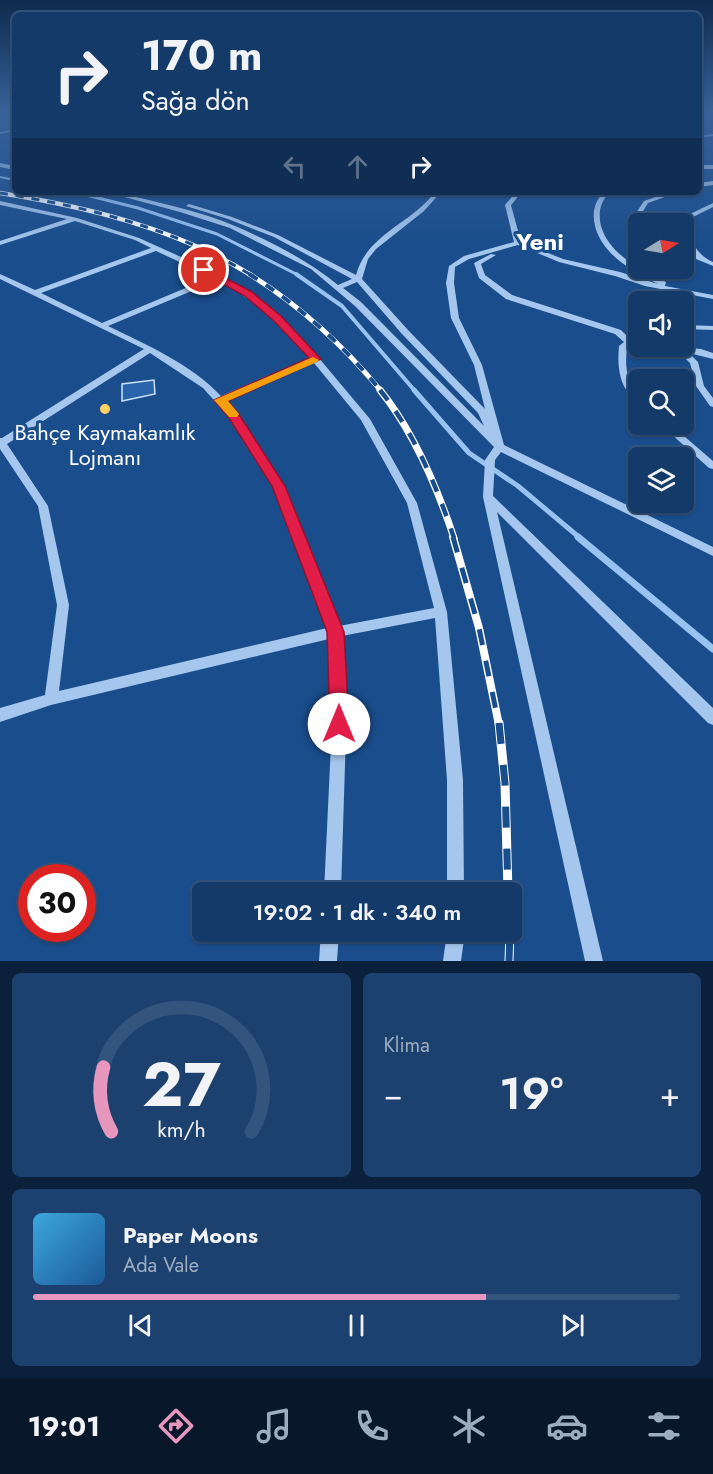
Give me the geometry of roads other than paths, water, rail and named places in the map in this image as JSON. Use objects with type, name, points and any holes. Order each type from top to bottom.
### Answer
[{"type":"street","points":[[121,195],[232,227],[313,268],[358,304],[499,447],[713,552]]},
{"type":"street","points":[[142,195],[230,218],[276,236],[358,279],[482,412],[499,447]]},
{"type":"street","points":[[339,287],[358,279],[365,258],[378,243],[430,205],[436,195]]},
{"type":"street","points":[[516,195],[508,205],[518,243]]},
{"type":"street","points":[[603,195],[596,211],[599,235],[614,254],[669,287]]},
{"type":"street","points":[[639,213],[646,202],[667,195]]},
{"type":"street","points":[[0,203],[76,219],[137,239],[249,294],[278,319],[316,359],[365,419],[412,503],[441,612],[455,780],[456,882]]},
{"type":"street","points":[[702,260],[688,242],[685,225],[688,217],[713,205]]},
{"type":"street","points":[[0,243],[76,219]]},
{"type":"street","points":[[628,337],[618,332],[509,297],[482,276],[477,263],[518,243],[561,261],[617,274],[645,284],[713,297]]},
{"type":"street","points":[[37,292],[157,248]]},
{"type":"street","points":[[501,250],[463,257],[452,266],[450,283],[455,318],[478,365],[499,447],[490,460],[488,493],[594,961]]},
{"type":"street","points":[[694,256],[713,264]]},
{"type":"street","points":[[101,326],[218,277]]},
{"type":"street","points":[[2,278],[37,292],[150,349],[206,386],[234,416],[279,486],[335,632],[340,701],[333,882]]},
{"type":"street","points":[[694,327],[713,328]]},
{"type":"street","points":[[628,344],[623,346],[621,364],[625,383],[628,386]]},
{"type":"street","points":[[51,699],[63,604],[43,506],[2,449],[150,349]]},
{"type":"street","points":[[694,351],[713,356]]},
{"type":"street","points":[[689,357],[694,362],[700,386],[713,404]]},
{"type":"street","points":[[220,400],[316,359]]},
{"type":"street","points":[[677,435],[713,466]]},
{"type":"street","points":[[488,493],[713,718]]},
{"type":"street","points":[[1,714],[51,699],[335,632],[441,612]]},
{"type":"street","points":[[328,961],[329,942]]},
{"type":"street","points":[[452,961],[455,942]]},
{"type":"waterway","points":[[0,177],[12,179]]},
{"type":"waterway","points":[[86,195],[138,208],[217,234],[298,275]]},
{"type":"waterway","points":[[296,274],[342,306],[415,391]]},
{"type":"waterway","points":[[414,390],[469,453],[518,486],[580,538]]},
{"type":"waterway","points":[[578,537],[713,649]]},
{"type":"railway","points":[[0,193],[65,205],[161,232],[192,244],[251,275]]},
{"type":"railway","points":[[249,274],[320,327],[381,391]]},
{"type":"railway","points":[[380,390],[414,442],[440,499],[454,538]]},
{"type":"railway","points":[[453,537],[479,628],[499,725]]},
{"type":"railway","points":[[499,723],[505,783],[508,882]]},
{"type":"railway","points":[[509,961],[510,942]]},
{"type":"place","name":"Bahçe Kaymakamlık Lojmanı","points":[[105,409]]},
{"type":"district","name":"Yeni","points":[[540,242]]}]
